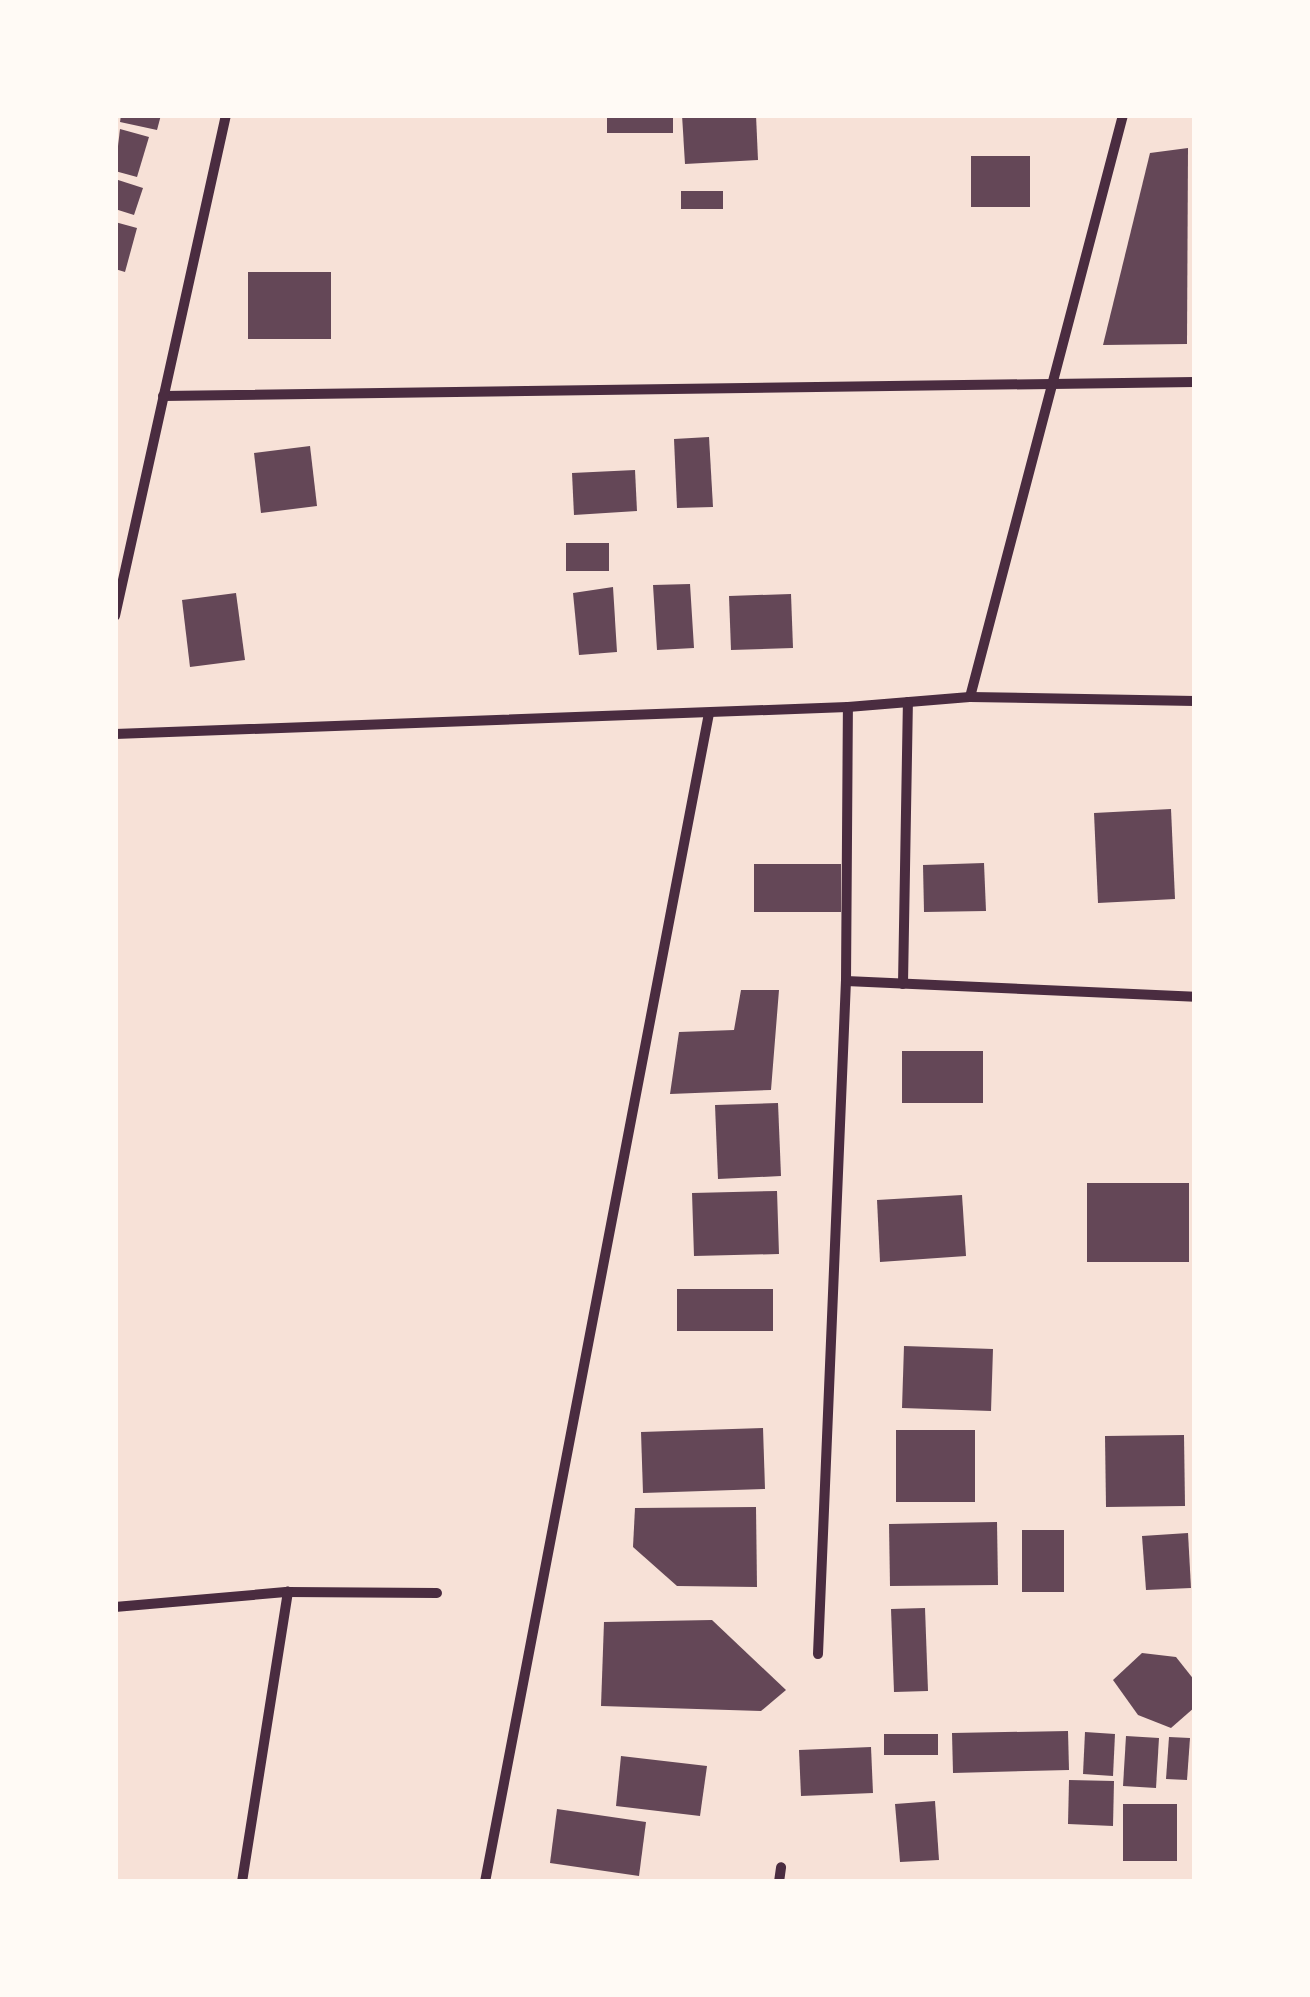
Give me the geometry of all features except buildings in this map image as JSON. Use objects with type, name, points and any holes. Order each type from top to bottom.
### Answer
[{"type":"street","points":[[115,616],[226,115]]},
{"type":"street","points":[[970,697],[1122,115]]},
{"type":"street","points":[[163,396],[1195,382]]},
{"type":"street","points":[[115,734],[848,708],[970,697],[1195,700]]},
{"type":"street","points":[[903,984],[908,702]]},
{"type":"street","points":[[818,1654],[846,981],[848,708]]},
{"type":"street","points":[[484,1882],[708,712]]},
{"type":"street","points":[[846,981],[1195,997]]},
{"type":"street","points":[[242,1882],[288,1592]]},
{"type":"street","points":[[115,1607],[288,1592],[437,1593]]},
{"type":"street","points":[[780,1867],[780,1882]]}]
